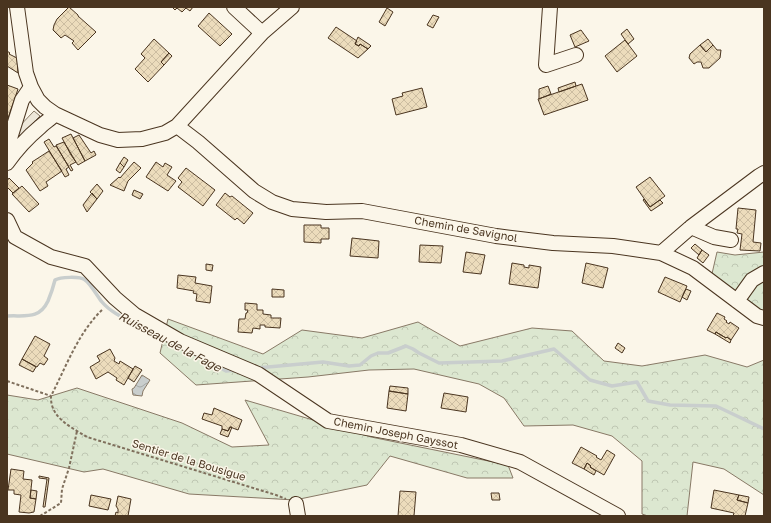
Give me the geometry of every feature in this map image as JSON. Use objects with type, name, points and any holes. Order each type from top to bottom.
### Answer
[{"type":"street","points":[[17,7],[26,73],[31,88],[38,100],[55,114],[100,135],[118,140],[142,139],[165,133],[177,126],[262,33],[292,7]]},
{"type":"street","points":[[234,7],[262,33]]},
{"type":"street","points":[[550,7],[546,65],[576,55]]},
{"type":"street","points":[[7,157],[22,100],[31,88]]},
{"type":"street","points":[[7,157],[55,114]]},
{"type":"street","name":"Chemin de Savignol","points":[[177,126],[198,142],[254,191],[272,202],[292,209],[326,212],[362,211],[496,236],[553,243],[613,246],[661,253],[693,268],[757,316],[764,318]]},
{"type":"street","points":[[661,253],[692,227],[759,176],[764,174]]},
{"type":"street","name":"Chemin Joseph Gayssot","points":[[7,220],[15,237],[51,257],[85,266],[115,298],[135,315],[180,341],[258,374],[328,421],[461,445],[520,462],[618,516]]},
{"type":"street","points":[[692,227],[714,237],[731,240]]},
{"type":"street","points":[[737,301],[752,280],[764,273]]},
{"type":"path","points":[[7,381],[51,396],[80,339],[102,310]]},
{"type":"path","name":"Sentier de la Bousigue","points":[[51,396],[51,403],[60,421],[87,437],[276,494],[297,510]]},
{"type":"path","points":[[40,516],[61,503],[62,489],[69,468],[77,431]]},
{"type":"green space","points":[[717,252],[735,255],[764,252],[764,321],[711,278]]},
{"type":"green space","points":[[168,319],[263,354],[302,330],[362,338],[418,322],[460,346],[532,328],[572,331],[604,361],[642,366],[705,355],[747,367],[764,360],[764,495],[724,469],[693,462],[687,516],[648,516],[642,514],[642,461],[612,436],[573,425],[524,426],[504,398],[479,384],[414,369],[369,370],[308,377],[196,385],[160,353]]},
{"type":"green space","points":[[77,388],[182,423],[232,447],[269,445],[245,400],[371,437],[508,465],[513,478],[467,478],[390,456],[367,485],[295,500],[189,494],[103,469],[84,472],[7,454],[7,395],[38,400]]},
{"type":"shaded area","points":[[34,111],[40,116],[19,138],[14,132]]},
{"type":"water","points":[[142,375],[150,380],[143,391],[142,396],[133,395],[132,389]]},
{"type":"building","points":[[69,7],[96,32],[78,50],[72,43],[74,41],[65,35],[61,38],[53,30],[57,19]]},
{"type":"building","points":[[172,7],[193,7],[190,11],[186,8],[182,12],[177,8],[175,10]]},
{"type":"building","points":[[387,8],[393,12],[385,26],[379,22]]},
{"type":"building","points":[[209,13],[232,34],[220,46],[198,26]]},
{"type":"building","points":[[433,15],[439,17],[433,28],[427,25]]},
{"type":"building","points":[[336,27],[357,41],[355,44],[359,46],[360,44],[368,49],[358,58],[328,38]]},
{"type":"building","points":[[627,29],[634,39],[628,44],[621,34]]},
{"type":"building","points":[[581,30],[589,41],[575,47],[570,35]]},
{"type":"building","points":[[358,37],[371,46],[368,49],[360,44],[359,46],[355,44]]},
{"type":"building","points":[[154,39],[169,53],[161,62],[164,65],[148,82],[135,69],[145,58],[141,54]]},
{"type":"building","points":[[708,39],[713,45],[706,52],[700,45]]},
{"type":"building","points":[[625,40],[637,56],[617,72],[605,56]]},
{"type":"building","points":[[700,45],[706,52],[713,45],[717,50],[721,50],[720,58],[709,68],[703,68],[701,62],[694,64],[689,58],[690,54]]},
{"type":"building","points":[[7,51],[10,53],[9,54],[17,58],[18,73],[7,66]]},
{"type":"building","points":[[169,53],[172,56],[164,65],[161,62]]},
{"type":"building","points":[[575,82],[576,86],[559,92],[558,88]]},
{"type":"building","points":[[582,84],[588,100],[544,115],[538,99]]},
{"type":"building","points":[[7,85],[18,89],[7,121]]},
{"type":"building","points":[[548,86],[551,94],[539,99],[539,89]]},
{"type":"building","points":[[422,88],[427,107],[396,115],[392,99],[403,96],[402,93]]},
{"type":"building","points":[[71,134],[85,161],[78,165],[62,138]]},
{"type":"building","points":[[79,135],[91,153],[94,151],[96,155],[85,161],[73,138]]},
{"type":"building","points":[[49,139],[54,147],[56,146],[69,167],[66,169],[69,175],[65,177],[44,142]]},
{"type":"building","points":[[64,142],[76,162],[70,165],[73,170],[71,171],[56,145]]},
{"type":"building","points":[[49,151],[62,171],[46,182],[48,186],[40,191],[26,170],[33,163],[32,162]]},
{"type":"building","points":[[124,157],[128,160],[124,167],[120,163]]},
{"type":"building","points":[[134,162],[141,168],[128,181],[124,191],[110,185],[119,177],[120,178]]},
{"type":"building","points":[[156,162],[163,167],[165,163],[172,167],[167,175],[176,181],[168,191],[146,177]]},
{"type":"building","points":[[120,163],[124,167],[120,173],[116,170]]},
{"type":"building","points":[[186,168],[215,190],[203,206],[178,187],[182,182],[178,178]]},
{"type":"building","points":[[650,177],[665,196],[650,207],[636,187]]},
{"type":"building","points":[[9,178],[19,188],[13,193],[7,187],[7,181]]},
{"type":"building","points":[[97,184],[103,191],[97,199],[90,192]]},
{"type":"building","points":[[22,186],[39,204],[29,212],[12,194]]},
{"type":"building","points":[[134,190],[143,194],[140,199],[132,195]]},
{"type":"building","points":[[92,193],[97,199],[87,212],[83,205]]},
{"type":"building","points":[[225,193],[230,197],[232,196],[253,213],[244,224],[237,218],[235,220],[216,205]]},
{"type":"building","points":[[644,199],[650,207],[660,200],[663,203],[651,211],[643,200]]},
{"type":"building","points":[[738,208],[756,210],[753,242],[761,243],[760,251],[740,250],[742,234],[737,233],[738,229],[736,229]]},
{"type":"building","points":[[304,225],[321,225],[321,228],[329,228],[329,239],[321,239],[321,243],[304,242]]},
{"type":"building","points":[[352,238],[379,241],[378,258],[350,256]]},
{"type":"building","points":[[695,244],[702,250],[699,255],[691,248]]},
{"type":"building","points":[[420,245],[443,246],[441,263],[419,262]]},
{"type":"building","points":[[702,250],[709,255],[703,263],[697,258]]},
{"type":"building","points":[[466,252],[485,255],[481,274],[463,272]]},
{"type":"building","points":[[512,263],[524,265],[524,267],[529,268],[529,265],[541,267],[538,288],[509,284]]},
{"type":"building","points":[[586,263],[608,268],[603,288],[582,283]]},
{"type":"building","points":[[206,264],[213,265],[212,271],[206,270]]},
{"type":"building","points":[[178,275],[196,277],[195,283],[212,286],[210,303],[196,301],[197,294],[193,293],[194,291],[177,288]]},
{"type":"building","points":[[665,277],[687,286],[680,302],[658,292]]},
{"type":"building","points":[[272,289],[284,290],[284,297],[272,297]]},
{"type":"building","points":[[686,289],[691,291],[687,300],[682,297]]},
{"type":"building","points":[[245,303],[257,304],[257,310],[263,310],[263,314],[271,315],[271,318],[281,318],[280,328],[265,327],[265,325],[260,325],[260,329],[253,328],[252,333],[238,332],[239,319],[245,319],[248,310],[245,310]]},
{"type":"building","points":[[717,313],[725,317],[724,319],[727,321],[726,322],[729,324],[730,322],[739,328],[731,340],[716,332],[715,334],[707,330]]},
{"type":"building","points":[[716,332],[731,340],[730,343],[715,334]]},
{"type":"building","points":[[35,336],[50,344],[44,356],[48,359],[44,365],[40,363],[37,367],[22,359]]},
{"type":"building","points":[[618,343],[625,348],[622,353],[615,348]]},
{"type":"building","points":[[110,349],[115,358],[114,361],[119,364],[120,361],[133,369],[124,385],[108,372],[96,379],[90,367],[100,361],[97,356]]},
{"type":"building","points":[[22,359],[36,367],[33,372],[19,365]]},
{"type":"building","points":[[135,366],[142,370],[134,382],[128,378]]},
{"type":"building","points":[[390,386],[408,388],[408,394],[389,391]]},
{"type":"building","points":[[389,391],[408,394],[406,411],[387,408]]},
{"type":"building","points":[[444,393],[468,397],[466,412],[441,408]]},
{"type":"building","points":[[214,408],[242,420],[238,430],[230,427],[228,431],[222,429],[222,426],[202,419],[204,413],[212,415]]},
{"type":"building","points":[[230,427],[232,427],[228,437],[220,434],[222,429],[228,431]]},
{"type":"building","points":[[581,447],[601,460],[607,450],[615,455],[604,475],[590,467],[591,466],[587,463],[584,469],[572,463]]},
{"type":"building","points":[[587,463],[596,471],[594,475],[584,469]]},
{"type":"building","points":[[11,469],[24,471],[23,479],[32,480],[30,498],[36,499],[34,512],[19,512],[21,495],[14,494],[14,490],[8,490]]},
{"type":"building","points":[[39,476],[49,478],[45,507],[43,507],[47,479],[39,478]]},
{"type":"building","points":[[31,490],[37,491],[36,499],[30,498]]},
{"type":"building","points":[[714,490],[739,495],[737,500],[748,503],[745,516],[733,516],[734,513],[711,508]]},
{"type":"building","points":[[400,491],[416,492],[414,516],[398,516]]},
{"type":"building","points":[[491,493],[499,493],[500,500],[492,500]]},
{"type":"building","points":[[91,495],[111,499],[108,510],[89,506]]},
{"type":"building","points":[[739,495],[749,497],[748,503],[737,500]]},
{"type":"building","points":[[118,496],[131,499],[128,516],[115,516],[116,512],[118,513],[116,506]]},
{"type":"waterway","name":"Ruisseau de la Fage","points":[[7,316],[26,316],[36,314],[48,301],[55,280],[75,277],[87,282],[102,302],[111,310],[142,327]]},
{"type":"waterway","name":"Ruisseau de la Fage","points":[[257,368],[323,362],[349,366],[360,365],[371,356],[378,353],[388,353],[406,346],[439,363],[502,361],[554,349],[590,380],[612,386],[637,382],[648,401],[670,405],[716,406],[764,429]]},
{"type":"waterway","name":"Ruisseau de la Fage","points":[[190,352],[226,371],[237,370]]}]
